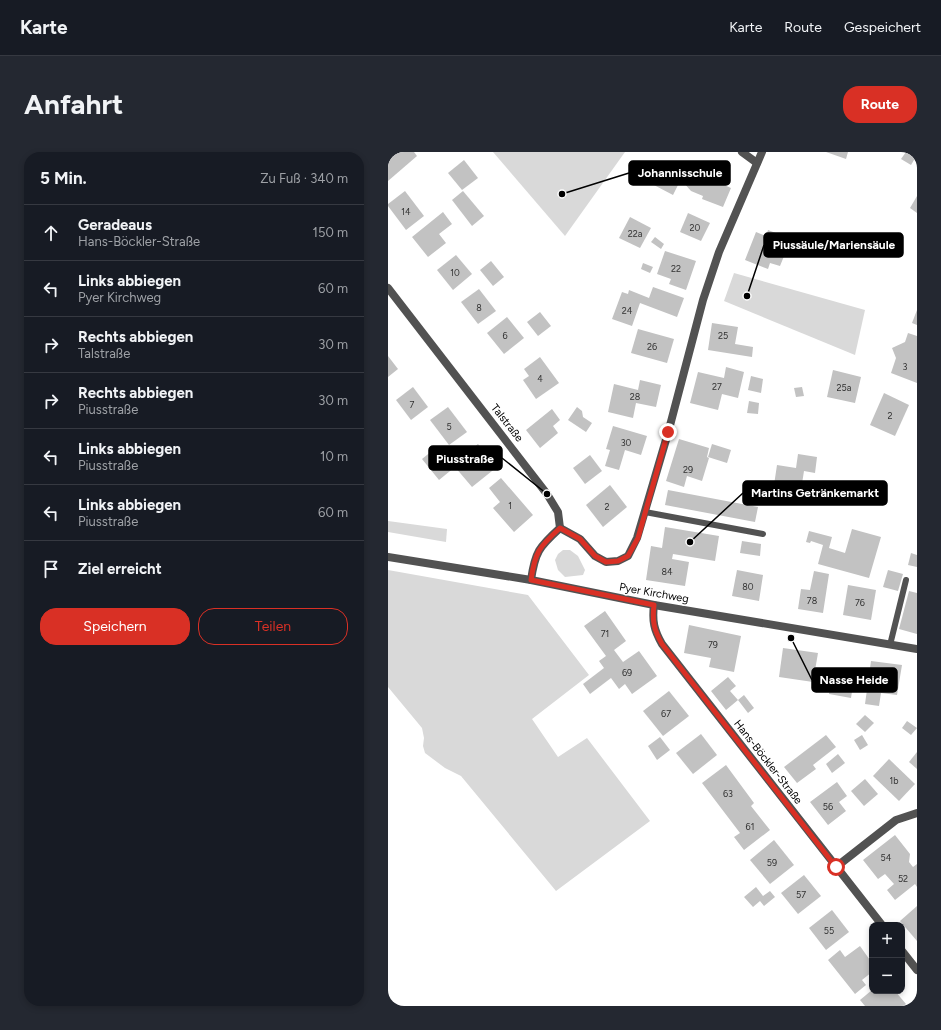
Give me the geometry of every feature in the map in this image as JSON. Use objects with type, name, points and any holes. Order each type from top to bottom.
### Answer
[{"type":"street","points":[[742,152],[757,162]]},
{"type":"street","points":[[531,580],[537,553],[547,539],[560,528],[580,539],[595,556],[606,562],[618,561],[628,556],[638,538],[703,300],[719,252],[762,152]]},
{"type":"street","name":"Talstraße","points":[[388,288],[547,494],[558,512],[560,528]]},
{"type":"street","name":"Pyer Kirchweg","points":[[388,557],[531,580],[654,605],[917,650]]},
{"type":"street","name":"Hans-Böckler-Straße","points":[[654,605],[653,618],[656,633],[662,644],[880,922]]},
{"type":"street","points":[[836,867],[896,820],[917,813]]},
{"type":"street","points":[[905,955],[917,970]]},
{"type":"lane","points":[[645,512],[763,534]]},
{"type":"lane","points":[[890,645],[906,580]]},
{"type":"shaded area","points":[[493,152],[625,152],[565,236]]},
{"type":"shaded area","points":[[734,273],[865,310],[855,355],[724,301]]},
{"type":"shaded area","points":[[388,521],[447,529],[446,542],[388,532]]},
{"type":"shaded area","points":[[563,550],[570,550],[578,556],[585,570],[583,575],[565,577],[558,570],[555,560],[558,554]]},
{"type":"shaded area","points":[[388,570],[528,595],[589,675],[532,719],[558,757],[587,738],[650,821],[556,891],[461,776],[445,768],[425,753],[422,728],[388,687]]},
{"type":"building","points":[[388,152],[414,152],[417,156],[388,181]]},
{"type":"building","points":[[826,152],[848,152],[846,159]]},
{"type":"building","points":[[906,152],[912,152],[917,155],[911,165],[901,159]]},
{"type":"building","points":[[464,160],[478,178],[462,190],[448,173]]},
{"type":"building","points":[[660,164],[665,173],[680,181],[673,195],[652,184],[645,173]]},
{"type":"building","points":[[701,165],[713,170],[714,168],[728,173],[724,185],[731,188],[723,207],[702,199],[703,196],[691,191],[683,182],[691,179]]},
{"type":"building","points":[[405,191],[424,216],[406,230],[388,206],[388,204]]},
{"type":"building","points":[[463,191],[484,216],[472,226],[452,200]]},
{"type":"building","points":[[917,196],[917,213],[910,208]]},
{"type":"building","points":[[443,212],[452,224],[439,234],[446,243],[428,257],[412,237]]},
{"type":"building","points":[[688,213],[710,223],[701,241],[680,232]]},
{"type":"building","points":[[630,217],[651,228],[640,248],[619,238]]},
{"type":"building","points":[[768,230],[791,239],[780,266],[770,263],[768,269],[745,260],[756,232],[766,236]]},
{"type":"building","points":[[655,237],[664,244],[661,249],[651,242]]},
{"type":"building","points":[[665,251],[696,261],[686,290],[669,284],[671,279],[657,274]]},
{"type":"building","points":[[456,255],[472,274],[453,290],[437,270]]},
{"type":"building","points":[[491,261],[504,277],[493,286],[480,270]]},
{"type":"building","points":[[643,263],[653,267],[650,273],[641,269]]},
{"type":"building","points":[[653,287],[684,298],[677,317],[640,303],[632,326],[612,319],[622,292],[628,294],[629,290],[649,298]]},
{"type":"building","points":[[479,289],[496,311],[478,324],[461,302]]},
{"type":"building","points":[[917,310],[917,325],[912,323]]},
{"type":"building","points":[[540,312],[551,326],[538,336],[527,322]]},
{"type":"building","points":[[507,317],[524,338],[504,354],[487,333]]},
{"type":"building","points":[[712,323],[738,327],[735,344],[753,347],[752,357],[708,350]]},
{"type":"building","points":[[638,329],[674,339],[667,363],[631,353]]},
{"type":"building","points":[[908,333],[917,336],[917,383],[891,373],[896,358],[892,348],[905,342]]},
{"type":"building","points":[[388,356],[398,369],[388,377]]},
{"type":"building","points":[[540,357],[559,383],[536,399],[523,380],[529,376],[524,369]]},
{"type":"building","points":[[726,367],[744,372],[738,398],[722,394],[718,410],[690,403],[698,372],[724,378]]},
{"type":"building","points":[[833,370],[861,377],[855,403],[827,397]]},
{"type":"building","points":[[751,376],[763,379],[761,393],[748,390]]},
{"type":"building","points":[[640,380],[661,385],[656,407],[636,403],[633,418],[608,412],[614,384],[638,390]]},
{"type":"building","points":[[413,387],[428,407],[411,420],[396,400]]},
{"type":"building","points":[[802,387],[804,396],[796,397],[794,388]]},
{"type":"building","points":[[884,393],[909,405],[895,436],[870,425]]},
{"type":"building","points":[[749,401],[759,403],[758,414],[747,413]]},
{"type":"building","points":[[448,407],[467,432],[449,445],[430,420]]},
{"type":"building","points":[[577,407],[582,411],[583,417],[592,423],[586,432],[568,420]]},
{"type":"building","points":[[552,409],[560,420],[553,426],[558,433],[540,448],[526,430]]},
{"type":"building","points":[[613,426],[647,436],[641,455],[625,450],[619,470],[605,466],[610,450],[606,449]]},
{"type":"building","points":[[679,439],[709,448],[707,457],[709,458],[702,481],[687,476],[684,487],[666,481]]},
{"type":"building","points":[[478,444],[497,467],[472,487],[455,467],[439,480],[422,459],[438,446],[453,465]]},
{"type":"building","points":[[712,444],[731,450],[727,463],[708,457]]},
{"type":"building","points":[[798,454],[817,457],[815,473],[804,471],[801,490],[791,488],[790,493],[778,491],[779,486],[774,485],[777,465],[796,468]]},
{"type":"building","points":[[590,455],[602,471],[585,484],[573,468]]},
{"type":"building","points":[[501,478],[533,515],[514,532],[493,508],[500,502],[489,488]]},
{"type":"building","points":[[610,485],[627,507],[603,527],[586,505]]},
{"type":"building","points":[[668,490],[758,507],[755,522],[665,505]]},
{"type":"building","points":[[665,527],[719,536],[715,561],[673,554],[672,559],[689,562],[685,586],[646,580],[651,546],[662,548]]},
{"type":"building","points":[[852,529],[881,537],[869,578],[818,564],[823,545],[811,541],[810,543],[806,542],[809,531],[832,537],[829,548],[845,553]]},
{"type":"building","points":[[742,541],[761,544],[760,556],[740,553]]},
{"type":"building","points":[[911,553],[917,555],[917,567],[908,565]]},
{"type":"building","points":[[737,570],[763,575],[759,601],[732,596]]},
{"type":"building","points":[[888,570],[903,574],[898,591],[883,587]]},
{"type":"building","points":[[814,571],[829,574],[823,613],[798,609],[801,589],[810,590]]},
{"type":"building","points":[[848,585],[876,590],[871,620],[843,615]]},
{"type":"building","points":[[909,591],[917,593],[917,634],[899,629]]},
{"type":"building","points":[[605,611],[626,641],[614,650],[623,662],[639,651],[657,676],[632,694],[625,684],[619,689],[611,678],[590,694],[583,684],[604,668],[599,661],[606,656],[584,626]]},
{"type":"building","points":[[689,625],[741,636],[734,672],[709,667],[711,658],[684,653]]},
{"type":"building","points":[[783,648],[818,653],[813,682],[779,677]]},
{"type":"building","points":[[871,661],[902,665],[897,695],[881,693],[879,706],[865,704]]},
{"type":"building","points":[[728,677],[736,686],[730,691],[738,700],[726,710],[711,691]]},
{"type":"building","points":[[831,681],[853,685],[851,698],[829,694]]},
{"type":"building","points":[[669,691],[689,716],[663,736],[643,711]]},
{"type":"building","points":[[744,695],[754,708],[748,713],[738,700]]},
{"type":"building","points":[[865,715],[874,723],[865,732],[856,724]]},
{"type":"building","points":[[907,721],[917,728],[911,735],[902,728]]},
{"type":"building","points":[[701,734],[717,755],[693,774],[676,753]]},
{"type":"building","points":[[826,735],[836,747],[813,765],[816,769],[797,783],[784,767]]},
{"type":"building","points":[[862,735],[868,745],[860,750],[854,740]]},
{"type":"building","points":[[660,737],[670,750],[657,760],[648,746]]},
{"type":"building","points":[[917,752],[917,769],[909,762]]},
{"type":"building","points":[[838,754],[845,763],[832,773],[826,764]]},
{"type":"building","points":[[889,759],[915,784],[899,801],[873,776]]},
{"type":"building","points":[[726,765],[754,803],[751,806],[770,830],[744,850],[734,837],[740,833],[702,783]]},
{"type":"building","points":[[865,779],[878,794],[864,806],[851,791]]},
{"type":"building","points":[[837,782],[847,796],[839,802],[846,811],[828,825],[810,802]]},
{"type":"building","points":[[895,835],[910,854],[909,862],[913,867],[917,864],[917,887],[915,884],[895,900],[887,890],[894,884],[885,874],[878,879],[863,860]]},
{"type":"building","points":[[774,840],[794,865],[770,884],[750,860]]},
{"type":"building","points":[[804,875],[821,896],[798,914],[781,893]]},
{"type":"building","points":[[756,887],[763,896],[770,891],[775,897],[764,906],[760,901],[753,907],[744,897]]},
{"type":"building","points":[[917,906],[917,941],[905,927],[905,922],[900,921]]},
{"type":"building","points":[[832,910],[849,932],[826,950],[809,928]]},
{"type":"building","points":[[860,946],[869,959],[869,974],[862,980],[866,985],[855,994],[828,960],[840,950],[845,957]]},
{"type":"building","points":[[869,992],[869,994],[898,994],[906,1004],[903,1006],[865,1006],[860,1000]]},
{"type":"place","name":"Johannisschule","points":[[562,194]]},
{"type":"place","name":"Piussäule/Mariensäule","points":[[747,296]]},
{"type":"place","name":"Piusstraße","points":[[547,494]]},
{"type":"place","name":"Martins Getränkemarkt","points":[[690,542]]},
{"type":"place","name":"Nasse Heide","points":[[791,638]]},
{"type":"route","points":[[668,432],[638,538],[628,556],[618,561],[606,562],[595,556],[580,539],[560,528],[547,539],[537,553],[531,580],[654,605],[653,618],[656,633],[662,644],[836,867]]}]
